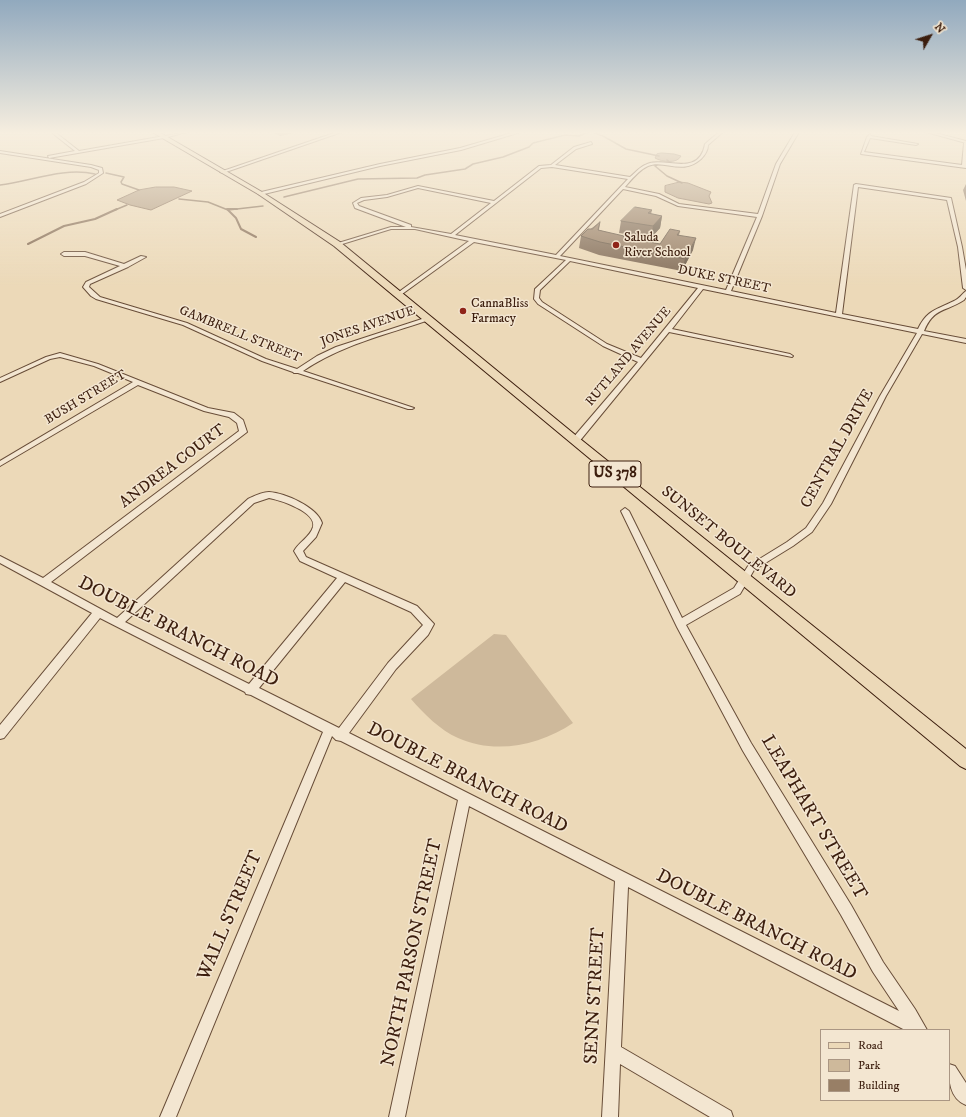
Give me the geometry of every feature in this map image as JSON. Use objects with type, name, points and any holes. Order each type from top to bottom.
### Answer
[{"type":"main road","name":"SUNSET BOULEVARD","points":[[244,184],[337,244],[575,441],[966,760]]},
{"type":"street","points":[[0,216],[82,184]]},
{"type":"street","points":[[258,192],[294,184]]},
{"type":"street","points":[[451,236],[518,184]]},
{"type":"street","points":[[557,257],[625,184]]},
{"type":"street","points":[[728,292],[760,216],[771,184]]},
{"type":"street","points":[[839,315],[856,185],[949,198],[960,247],[966,288]]},
{"type":"street","points":[[415,228],[357,207],[355,203],[363,199],[387,196],[418,187],[495,202]]},
{"type":"street","points":[[622,188],[657,195],[678,205],[760,216]]},
{"type":"street","name":"DUKE STREET","points":[[337,244],[391,228],[415,228],[966,341]]},
{"type":"street","points":[[398,295],[473,240]]},
{"type":"street","points":[[64,254],[85,254],[126,266],[143,257]]},
{"type":"street","points":[[569,260],[537,290],[536,298],[540,303],[605,346],[642,361]]},
{"type":"street","name":"GAMBRELL STREET","points":[[126,266],[88,283],[86,287],[98,298],[185,324],[245,352],[296,372],[410,408]]},
{"type":"street","name":"RUTLAND AVENUE","points":[[575,441],[702,287]]},
{"type":"street","name":"CENTRAL DRIVE","points":[[744,578],[751,568],[790,544],[809,530],[827,504],[883,396],[920,332],[924,322],[932,312],[960,300],[966,293]]},
{"type":"street","name":"JONES AVENUE","points":[[296,372],[318,357],[338,348],[428,319]]},
{"type":"street","points":[[668,330],[790,356]]},
{"type":"street","name":"BUSH STREET","points":[[0,380],[48,358],[60,355],[96,366],[138,382]]},
{"type":"street","name":"BUSH STREET","points":[[0,464],[138,382]]},
{"type":"street","name":"ANDREA COURT","points":[[43,583],[243,432],[240,422],[231,415],[206,410],[138,382]]},
{"type":"street","points":[[118,623],[251,501],[259,496],[269,495],[280,497],[305,509],[316,516],[318,522],[317,528],[298,551],[303,559],[344,578],[250,691]]},
{"type":"street","name":"LEAPHART STREET","points":[[625,511],[680,624],[746,747],[846,910],[878,967],[918,1029]]},
{"type":"street","name":"DOUBLE BRANCH ROAD","points":[[0,559],[98,613],[250,691],[465,797],[917,1029]]},
{"type":"street","name":"WALL STREET","points":[[168,1117],[335,733],[392,666],[424,632],[429,624],[414,609],[344,578]]},
{"type":"street","points":[[680,624],[737,591],[744,578]]},
{"type":"street","points":[[0,734],[98,613]]},
{"type":"street","name":"NORTH PARSON STREET","points":[[397,1117],[465,797]]},
{"type":"street","name":"SENN STREET","points":[[610,1117],[622,877]]},
{"type":"street","points":[[613,1051],[724,1117]]},
{"type":"street","points":[[950,1073],[966,1097]]},
{"type":"green space","points":[[494,634],[506,635],[573,723],[560,731],[532,742],[502,747],[487,746],[472,743],[451,735],[433,721],[411,699]]},
{"type":"shaded area","points":[[672,184],[691,184],[711,192],[709,196],[712,203],[709,204],[678,198],[665,192],[665,186]]},
{"type":"shaded area","points":[[156,187],[174,187],[192,191],[151,210],[117,200],[139,190]]},
{"type":"building","points":[[635,207],[652,210],[648,213],[662,216],[653,226],[621,221]]},
{"type":"building","points":[[600,222],[598,230],[624,236],[623,237],[660,244],[670,229],[680,231],[677,235],[696,238],[685,259],[600,242],[581,236],[588,229],[592,229]]},
{"type":"waterway","points":[[0,185],[5,184]]},
{"type":"waterway","points":[[122,184],[139,190]]},
{"type":"waterway","points":[[284,197],[337,184]]},
{"type":"waterway","points":[[179,199],[208,202],[228,210]]},
{"type":"waterway","points":[[115,210],[127,205]]},
{"type":"waterway","points":[[237,209],[263,206]]},
{"type":"waterway","points":[[28,244],[64,226],[95,219],[117,209]]},
{"type":"waterway","points":[[227,209],[237,209]]},
{"type":"waterway","points":[[228,210],[237,209]]},
{"type":"waterway","points":[[228,210],[236,218],[241,229],[256,237]]},
{"type":"place","name":"Saluda River School","points":[[616,245]]},
{"type":"place","name":"CannaBliss Farmacy","points":[[463,311]]}]
